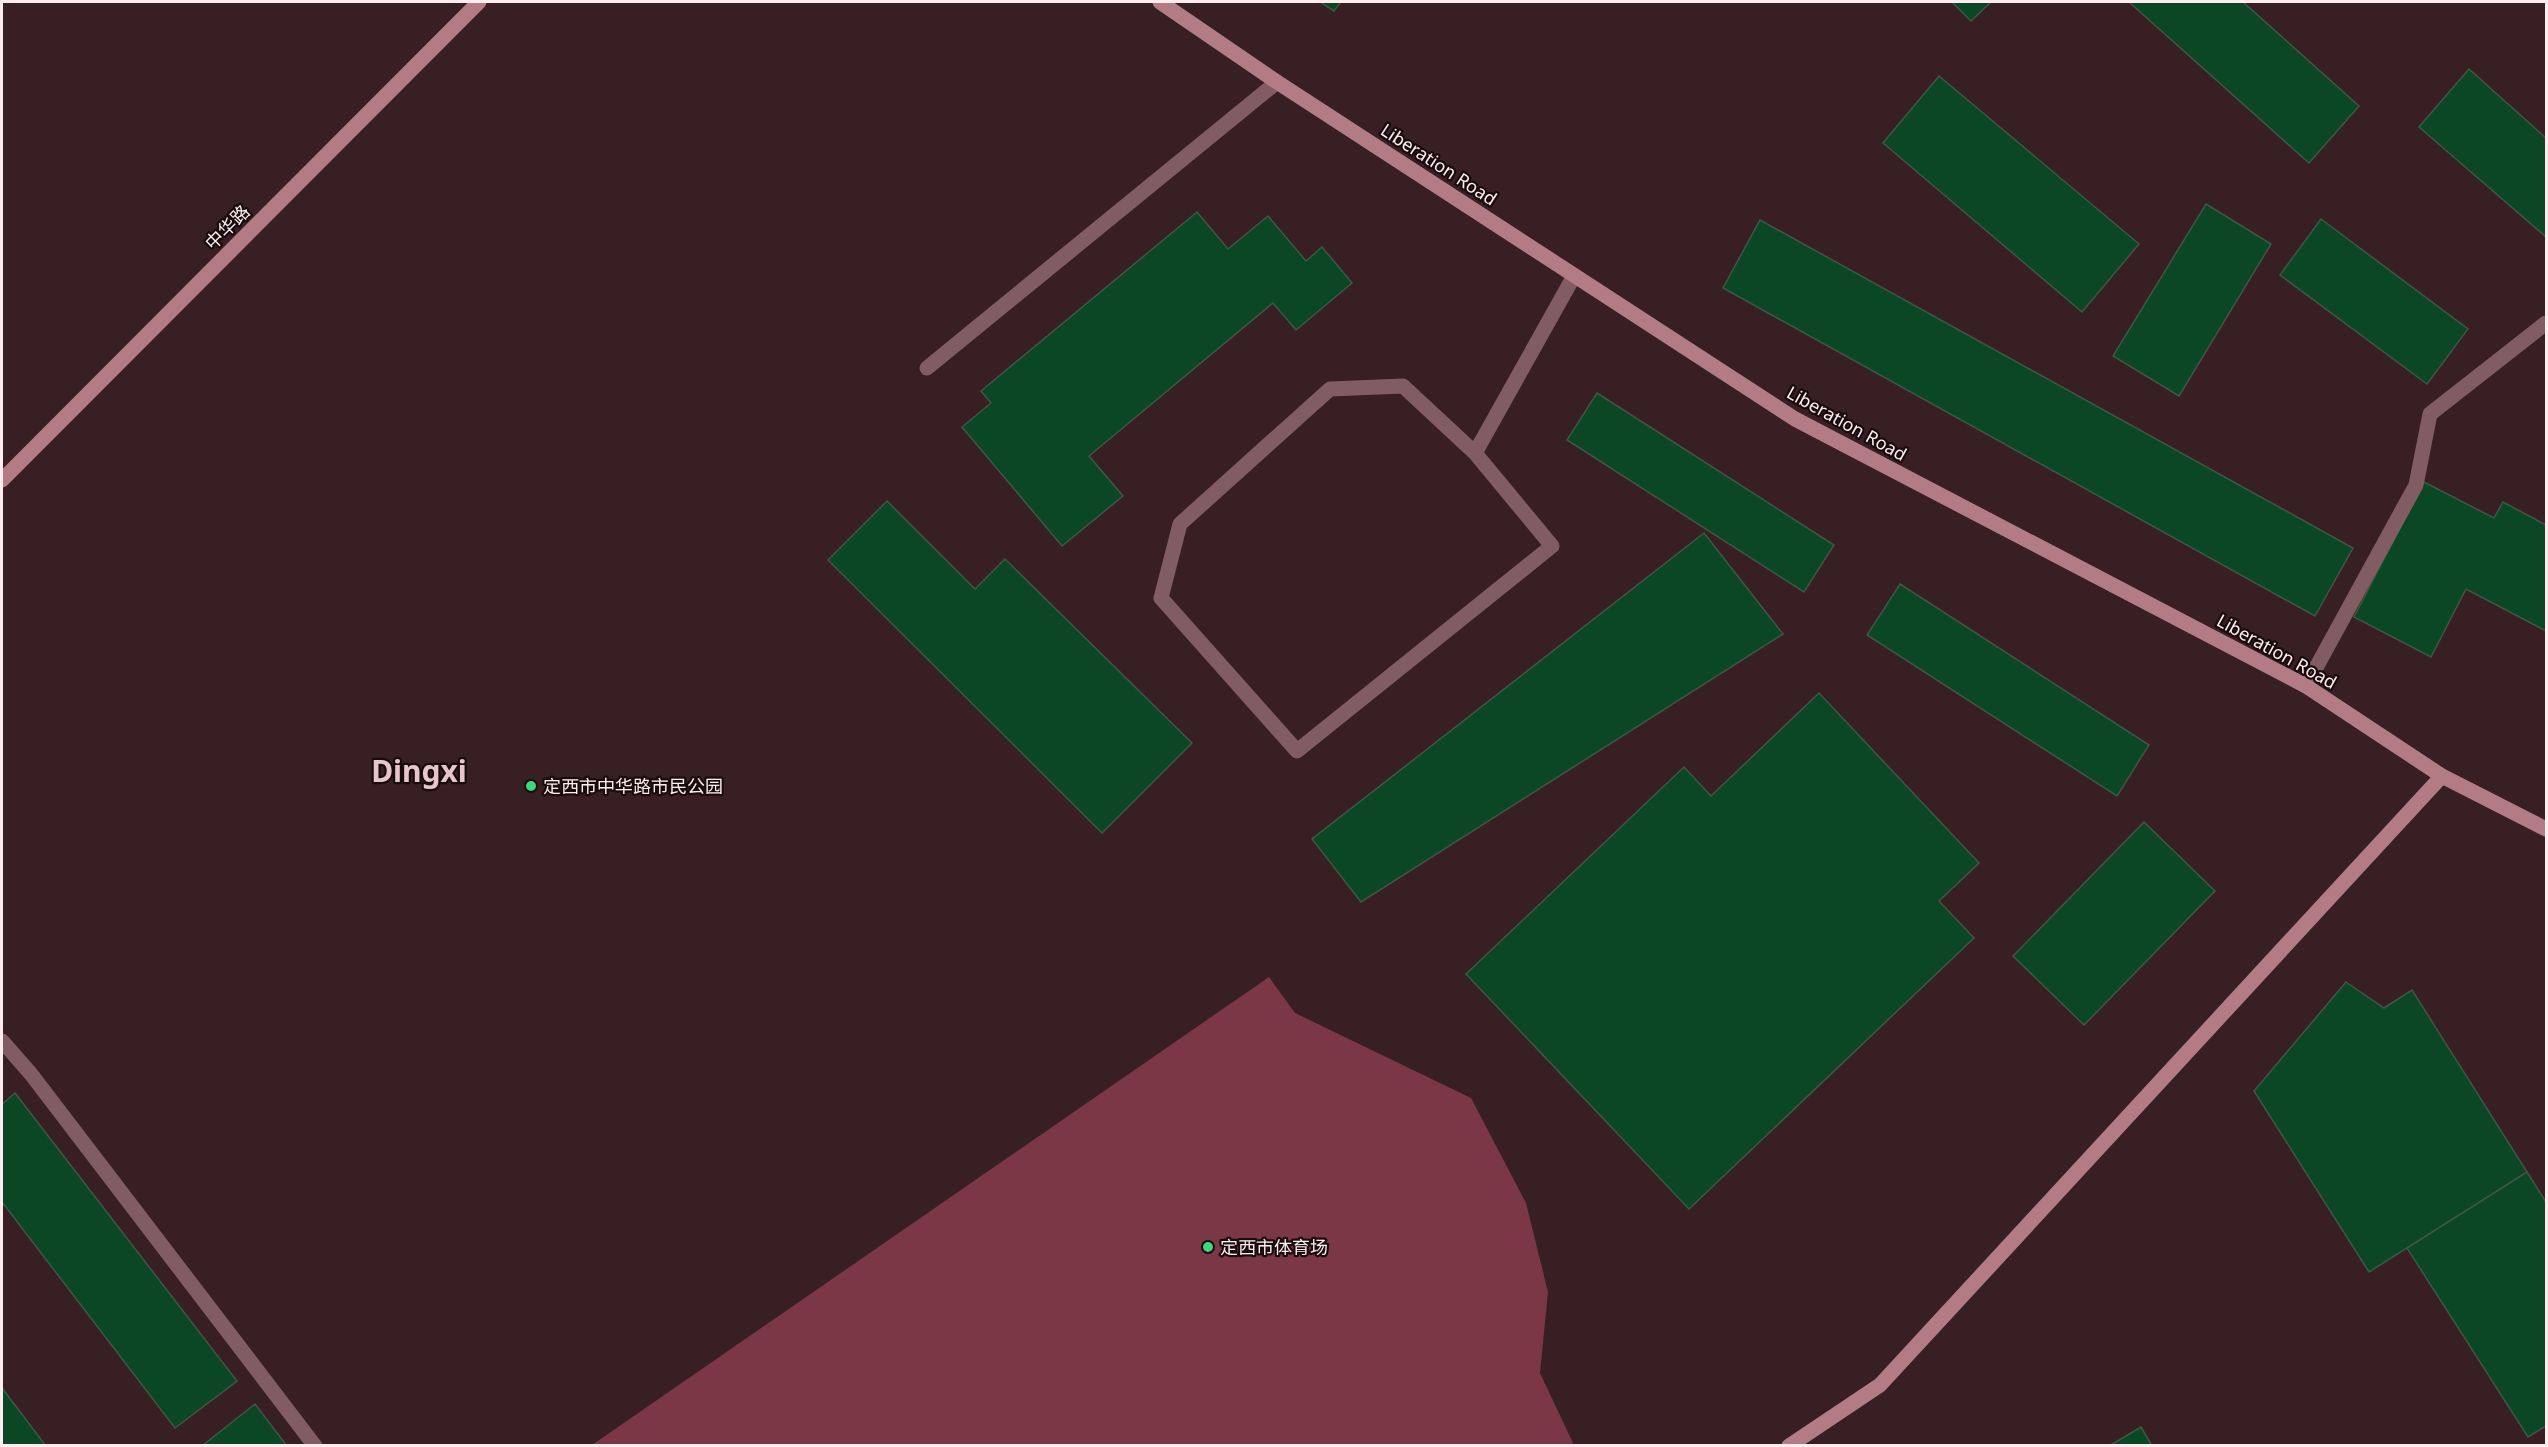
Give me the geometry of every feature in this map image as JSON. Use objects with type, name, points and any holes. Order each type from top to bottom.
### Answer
[{"type":"main road","name":"中华路","points":[[2,480],[479,2]]},
{"type":"main road","name":"Liberation Road","points":[[1160,2],[1277,82],[1795,419],[2306,686],[2442,776],[2547,829]]},
{"type":"main road","points":[[1789,1446],[1880,1385],[2442,776]]},
{"type":"street","points":[[927,368],[1277,82]]},
{"type":"street","points":[[1475,453],[1574,276]]},
{"type":"street","points":[[2306,686],[2416,485],[2430,414],[2547,323]]},
{"type":"street","points":[[1403,386],[1475,453],[1552,546],[1298,751],[1161,598],[1180,524],[1330,389],[1403,386]]},
{"type":"street","points":[[2,1041],[31,1074],[315,1446]]},
{"type":"shaded area","name":"定西市体育场","points":[[1269,977],[1295,1013],[1471,1098],[1526,1203],[1548,1292],[1540,1373],[1573,1443],[1570,1446],[592,1445]]},
{"type":"building","points":[[1320,2],[1341,2],[1334,11]]},
{"type":"building","points":[[1952,2],[1991,2],[1971,21]]},
{"type":"building","points":[[2129,2],[2243,2],[2359,106],[2309,163]]},
{"type":"building","points":[[2469,69],[2546,138],[2546,237],[2419,127]]},
{"type":"building","points":[[1939,76],[2139,244],[2082,312],[1883,143]]},
{"type":"building","points":[[2206,204],[2271,244],[2179,396],[2113,356]]},
{"type":"building","points":[[1197,212],[1228,249],[1268,216],[1306,261],[1322,247],[1352,283],[1296,330],[1273,303],[1089,456],[1123,496],[1062,546],[962,427],[991,403],[981,391]]},
{"type":"building","points":[[2321,219],[2468,329],[2427,384],[2280,275]]},
{"type":"building","points":[[1760,220],[2353,548],[2315,616],[1723,288]]},
{"type":"building","points":[[1597,393],[1834,545],[1804,592],[1567,440]]},
{"type":"building","points":[[2424,482],[2494,518],[2503,502],[2546,525],[2546,631],[2466,589],[2431,657],[2354,617]]},
{"type":"building","points":[[887,501],[975,589],[1005,559],[1192,743],[1102,833],[828,560]]},
{"type":"building","points":[[1704,533],[1783,634],[1361,902],[1312,839]]},
{"type":"building","points":[[1900,584],[2149,745],[2117,796],[1867,635]]},
{"type":"building","points":[[1819,693],[1979,863],[1939,901],[1974,938],[1689,1209],[1466,974],[1684,767],[1711,796]]},
{"type":"building","points":[[2144,822],[2215,891],[2084,1025],[2013,956]]},
{"type":"building","points":[[2346,982],[2384,1008],[2412,990],[2527,1172],[2369,1272],[2254,1091]]},
{"type":"building","points":[[15,1093],[237,1381],[175,1428],[2,1202],[2,1104]]},
{"type":"building","points":[[2527,1172],[2546,1202],[2546,1426],[2528,1437],[2407,1248]]},
{"type":"building","points":[[2,1388],[46,1446],[2,1446]]},
{"type":"building","points":[[255,1404],[287,1446],[202,1446]]},
{"type":"building","points":[[2141,1427],[2152,1446],[2109,1446]]},
{"type":"place","name":"定西市中华路市民公园","points":[[531,786]]},
{"type":"place","name":"定西市体育场","points":[[1208,1247]]},
{"type":"district","name":"Dingxi","points":[[419,770]]}]
